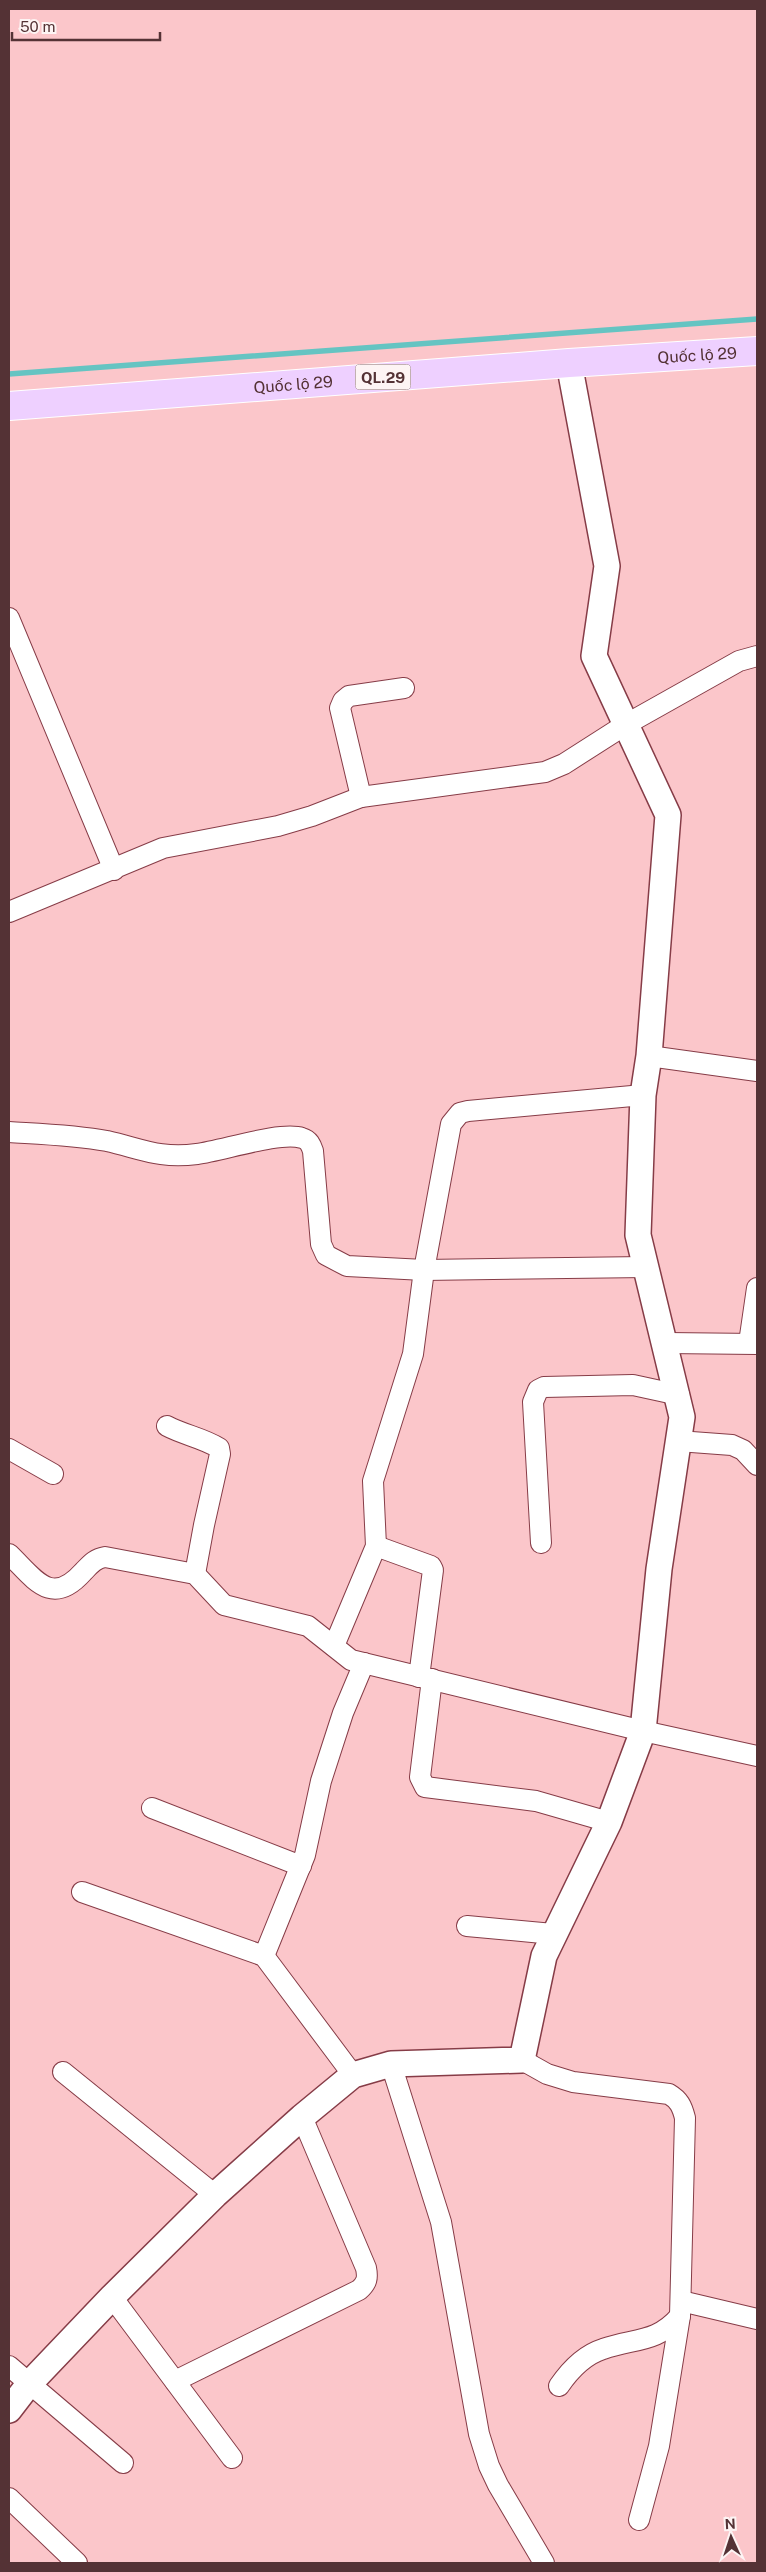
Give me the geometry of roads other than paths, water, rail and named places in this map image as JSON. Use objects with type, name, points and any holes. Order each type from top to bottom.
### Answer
[{"type":"highway","name":"Quốc lộ 29","points":[[9,406],[569,363],[757,351]]},
{"type":"street","points":[[522,2060],[544,1956],[553,1934],[609,1822],[643,1731],[659,1569],[682,1418],[679,1395],[638,1235],[643,1095],[649,1056],[668,816],[594,656],[607,566],[569,363]]},
{"type":"street","points":[[9,618],[50,722],[114,870]]},
{"type":"street","points":[[9,912],[114,870],[163,848],[278,826],[312,816],[361,797],[544,772],[564,764],[625,725],[739,661],[757,656]]},
{"type":"street","points":[[361,797],[340,708],[343,701],[349,696],[404,688]]},
{"type":"street","points":[[649,1056],[757,1071]]},
{"type":"street","points":[[334,1646],[376,1546],[374,1481],[413,1354],[424,1270],[450,1124],[460,1113],[643,1095]]},
{"type":"street","points":[[9,1132],[82,1137],[154,1154],[176,1157],[207,1153],[277,1138],[302,1138],[310,1143],[314,1151],[321,1244],[326,1255],[348,1266],[424,1270],[646,1267]]},
{"type":"street","points":[[666,1343],[753,1343],[757,1288]]},
{"type":"street","points":[[541,1543],[532,1402],[538,1390],[544,1387],[617,1384],[634,1385],[679,1395]]},
{"type":"street","points":[[167,1426],[184,1435],[211,1443],[219,1448],[220,1454],[195,1574]]},
{"type":"street","points":[[678,1441],[732,1445],[742,1450],[757,1465]]},
{"type":"street","points":[[9,1449],[52,1474]]},
{"type":"street","points":[[376,1546],[431,1566],[433,1570],[420,1777],[424,1787],[536,1802],[609,1822]]},
{"type":"street","points":[[9,1554],[38,1583],[57,1590],[72,1585],[93,1561],[105,1558],[195,1574],[224,1605],[308,1626],[351,1660],[643,1731],[757,1756]]},
{"type":"street","points":[[264,1956],[301,1866],[324,1773],[343,1713],[364,1663]]},
{"type":"street","points":[[152,1808],[301,1866]]},
{"type":"street","points":[[82,1892],[264,1956],[353,2075]]},
{"type":"street","points":[[468,1926],[553,1934]]},
{"type":"street","points":[[9,2410],[29,2384],[112,2297],[215,2195],[302,2117],[353,2075],[390,2064],[522,2060],[548,2074],[573,2082],[669,2094],[678,2099],[685,2118],[681,2308],[659,2446],[639,2520]]},
{"type":"street","points":[[390,2064],[441,2222],[479,2434],[489,2466],[498,2486],[544,2563]]},
{"type":"street","points":[[63,2072],[215,2195]]},
{"type":"street","points":[[175,2381],[359,2290],[365,2285],[368,2275],[366,2268],[302,2117]]},
{"type":"street","points":[[112,2297],[232,2458]]},
{"type":"street","points":[[681,2308],[757,2319]]},
{"type":"street","points":[[559,2386],[576,2364],[594,2352],[659,2335],[669,2329],[681,2308]]},
{"type":"street","points":[[9,2366],[123,2463]]},
{"type":"street","points":[[9,2498],[77,2563]]},
{"type":"waterway","points":[[9,374],[757,319]]}]
